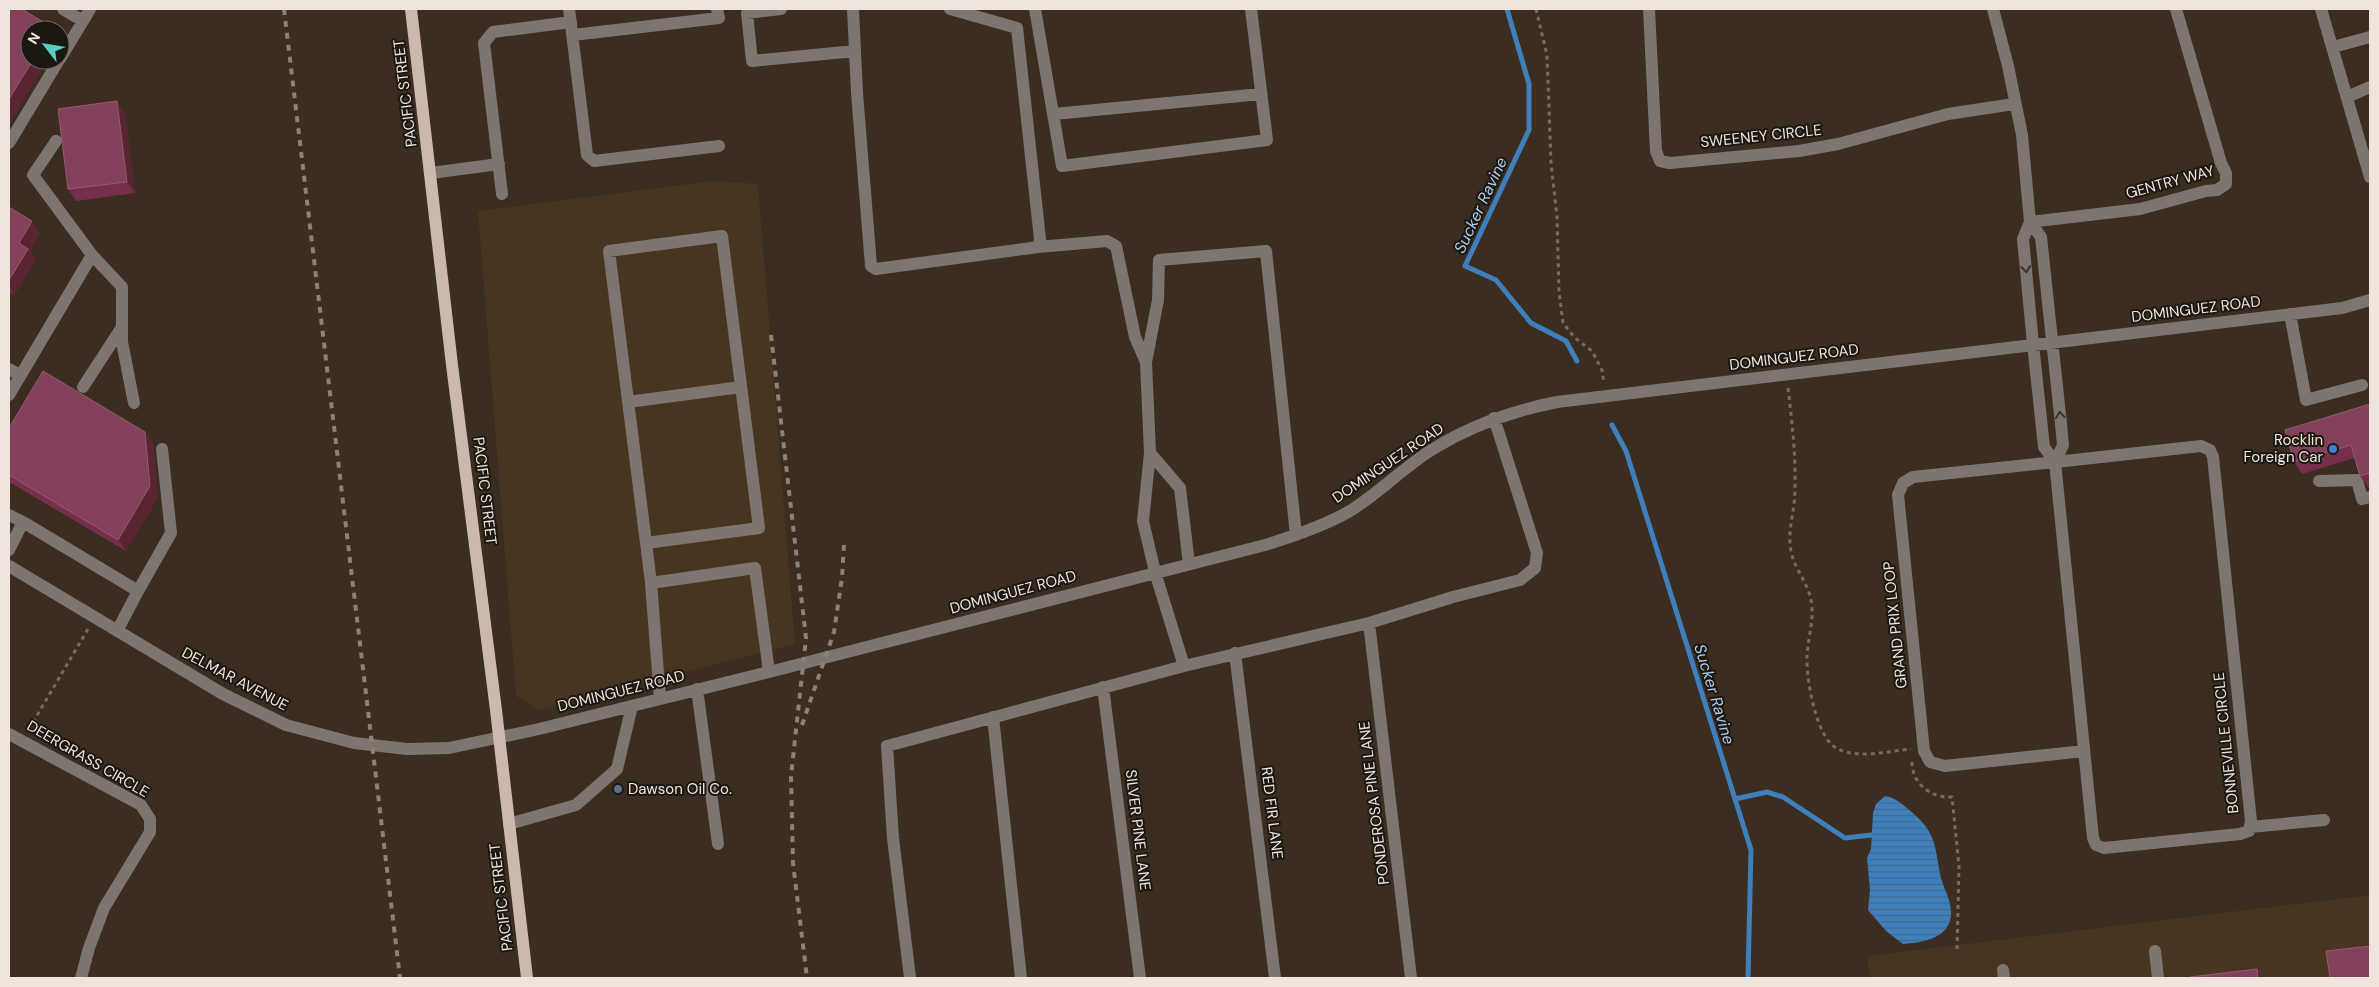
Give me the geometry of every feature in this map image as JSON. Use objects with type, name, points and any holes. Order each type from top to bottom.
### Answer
[{"type":"main road","name":"PACIFIC STREET","points":[[411,9],[452,365],[500,738],[527,978]]},
{"type":"street","points":[[63,9],[83,21]]},
{"type":"street","points":[[70,42],[90,9]]},
{"type":"street","points":[[570,9],[587,155],[594,161],[719,146]]},
{"type":"street","points":[[502,194],[484,43],[493,32],[718,18],[717,9]]},
{"type":"street","points":[[782,9],[747,13],[752,61],[855,51]]},
{"type":"street","points":[[853,9],[871,266],[876,269],[1038,247],[1107,242],[1116,246],[1136,336],[1146,362]]},
{"type":"street","points":[[950,9],[1017,28],[1041,234],[1038,247]]},
{"type":"street","points":[[1035,9],[1062,166],[1267,140],[1251,9]]},
{"type":"street","name":"SWEENEY CIRCLE","points":[[1649,9],[1656,151],[1660,161],[1670,163],[1799,152],[1838,144],[1948,114],[2014,104]]},
{"type":"street","points":[[1993,9],[2008,66],[2014,104],[2022,135],[2030,222],[2023,239],[2033,344]]},
{"type":"street","name":"GENTRY WAY","points":[[2030,222],[2140,209],[2206,191],[2217,190],[2226,184],[2226,173],[2221,163],[2176,9]]},
{"type":"street","points":[[2321,9],[2370,177]]},
{"type":"street","points":[[2333,48],[2370,37]]},
{"type":"street","points":[[9,143],[53,70]]},
{"type":"street","points":[[2347,97],[2370,87]]},
{"type":"street","points":[[1054,114],[1261,94]]},
{"type":"street","points":[[56,141],[33,175],[92,256],[122,287],[122,342],[134,403]]},
{"type":"street","points":[[430,173],[498,164]]},
{"type":"street","points":[[2030,222],[2041,237],[2052,342]]},
{"type":"street","points":[[646,543],[759,528],[722,236],[609,251],[651,583],[660,698]]},
{"type":"street","points":[[1184,666],[1155,572],[1143,522],[1150,453],[1146,362],[1158,308],[1159,260],[1266,251],[1296,535]]},
{"type":"street","points":[[9,395],[92,256]]},
{"type":"street","name":"DOMINGUEZ ROAD","points":[[500,738],[769,672],[1296,535],[1349,511],[1431,450],[1494,418],[1557,402],[2342,308],[2370,300]]},
{"type":"street","points":[[2290,314],[2306,400],[2362,385]]},
{"type":"street","points":[[83,386],[122,327]]},
{"type":"street","name":"BONNEVILLE CIRCLE","points":[[2052,342],[2063,445],[2055,462]]},
{"type":"street","name":"BONNEVILLE CIRCLE","points":[[2033,344],[2044,447],[2055,462],[2093,838],[2096,845],[2104,848],[2231,835],[2249,831],[2214,457],[2210,450],[2201,446],[2055,462]]},
{"type":"street","points":[[9,369],[20,375]]},
{"type":"street","points":[[628,402],[741,388]]},
{"type":"street","points":[[910,978],[893,838],[887,746],[1184,666],[1369,623],[1453,597],[1520,580],[1535,568],[1537,553],[1494,418]]},
{"type":"street","points":[[117,631],[171,533],[162,449]]},
{"type":"street","points":[[1150,453],[1180,488],[1189,564]]},
{"type":"street","name":"GRAND PRIX LOOP","points":[[2055,462],[1913,477],[1903,483],[1898,495],[1924,750],[1930,762],[1945,766],[2084,751]]},
{"type":"street","points":[[2319,480],[2357,480],[2362,499],[2370,497]]},
{"type":"street","points":[[9,515],[138,591]]},
{"type":"street","points":[[9,550],[23,522]]},
{"type":"street","name":"DELMAR AVENUE","points":[[9,566],[252,710],[286,725],[354,743],[407,749],[449,748],[500,738]]},
{"type":"street","points":[[651,583],[755,568],[769,672]]},
{"type":"street","name":"PONDEROSA PINE LANE","points":[[1369,623],[1411,978]]},
{"type":"street","name":"RED FIR LANE","points":[[1235,653],[1275,978]]},
{"type":"street","name":"SILVER PINE LANE","points":[[1103,687],[1140,978]]},
{"type":"street","points":[[697,689],[718,844]]},
{"type":"street","points":[[509,824],[576,805],[617,769],[632,706]]},
{"type":"street","points":[[994,717],[1021,978]]},
{"type":"street","name":"DEERGRASS CIRCLE","points":[[9,734],[141,805],[150,819],[150,832],[104,908],[89,948],[81,978]]},
{"type":"street","points":[[2250,827],[2324,820]]},
{"type":"street","points":[[2154,951],[2158,978]]},
{"type":"path","points":[[1536,9],[1547,55],[1550,163],[1557,217],[1559,292],[1563,323],[1575,338],[1592,351],[1602,370],[1607,396]]},
{"type":"path","points":[[1786,374],[1796,471],[1790,543],[1791,552],[1810,592],[1812,623],[1807,662],[1815,711],[1830,743],[1842,751],[1859,754],[1912,749],[1912,768],[1918,782],[1928,793],[1942,798],[1952,797],[1959,866],[1957,952]]},
{"type":"path","points":[[22,740],[95,618]]},
{"type":"shaded area","points":[[712,181],[758,184],[795,644],[538,710],[516,696],[478,211]]},
{"type":"shaded area","points":[[2370,895],[2370,978],[1870,978],[1867,956]]},
{"type":"water","points":[[1885,796],[1903,805],[1917,817],[1929,832],[1933,839],[1942,881],[1949,900],[1951,912],[1950,921],[1946,929],[1940,934],[1923,941],[1903,944],[1886,931],[1868,910],[1870,890],[1867,858],[1871,849],[1873,813],[1876,804]]},
{"type":"building","points":[[9,9],[22,9],[40,20],[20,20],[20,70],[27,70],[9,99]]},
{"type":"building","points":[[117,101],[127,182],[68,189],[58,109]]},
{"type":"building","points":[[9,207],[32,221],[19,243],[28,249],[9,280]]},
{"type":"building","points":[[43,371],[145,432],[150,486],[118,540],[9,475],[9,428]]},
{"type":"building","points":[[2370,404],[2370,473],[2360,476],[2351,445],[2294,462],[2285,430]]},
{"type":"building","points":[[2370,946],[2370,978],[2330,978],[2326,951]]},
{"type":"building","points":[[2257,969],[2258,978],[2190,978],[2190,977]]},
{"type":"waterway","name":"Sucker Ravine","points":[[1507,9],[1529,84],[1529,130],[1465,266],[1496,280],[1531,323],[1566,341],[1577,361]]},
{"type":"waterway","name":"Sucker Ravine","points":[[1612,425],[1626,451],[1751,850],[1748,978]]},
{"type":"waterway","points":[[1735,799],[1767,792],[1783,797],[1845,838],[1871,835]]},
{"type":"railway","points":[[284,9],[400,978]]},
{"type":"railway","points":[[771,335],[806,638],[791,776],[793,863],[807,978]]},
{"type":"railway","points":[[802,725],[834,632],[842,578],[844,544]]},
{"type":"place","name":"Rocklin Foreign Car","points":[[2333,449]]},
{"type":"place","name":"Dawson Oil Co.","points":[[618,789]]}]
